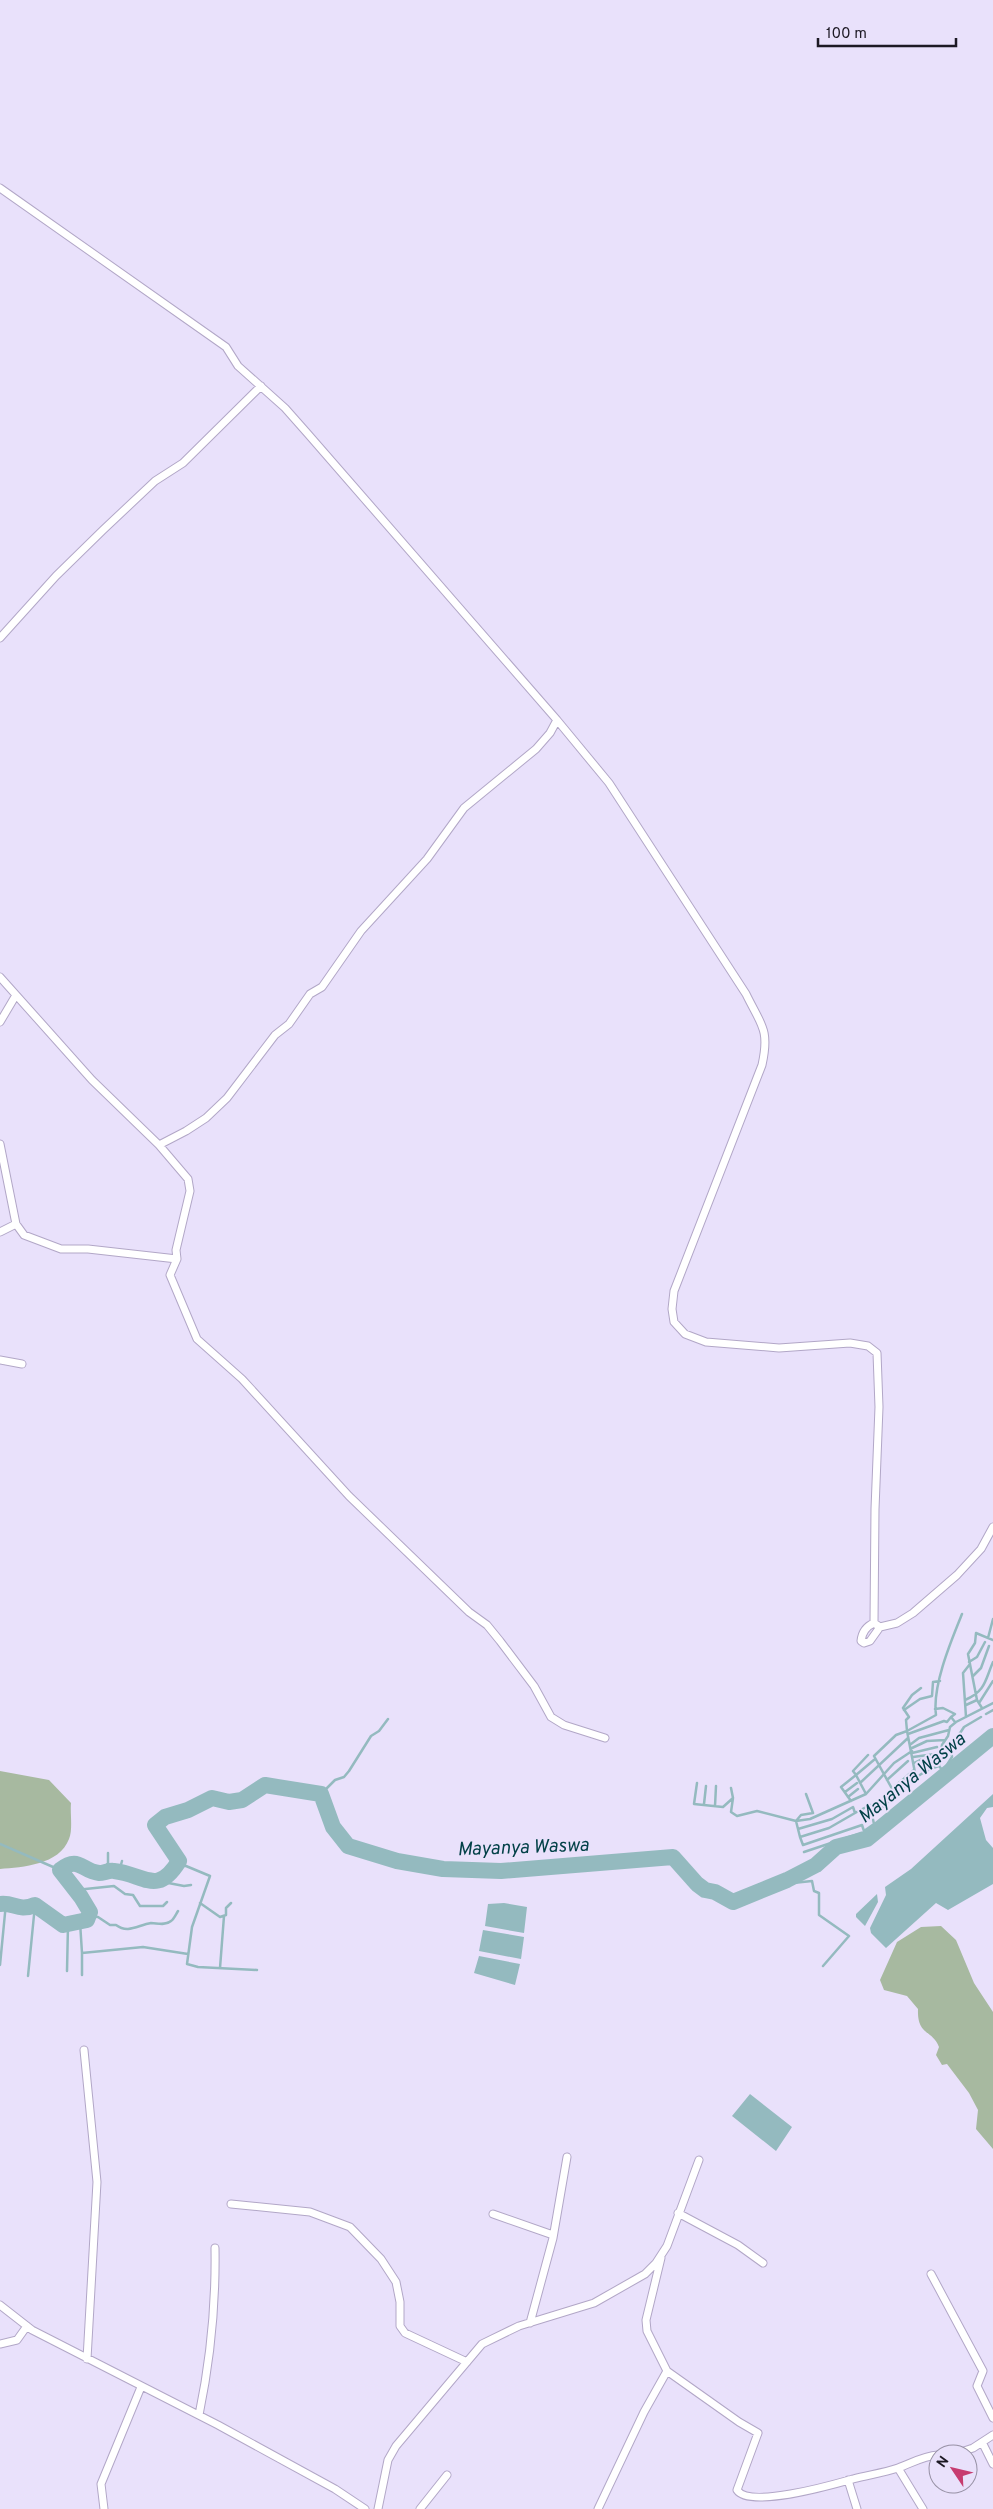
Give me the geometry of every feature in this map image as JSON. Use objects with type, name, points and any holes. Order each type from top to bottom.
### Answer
[{"type":"street","points":[[0,188],[226,347],[238,366],[261,386],[308,434],[558,720],[609,783],[746,994],[767,1038],[762,1065],[683,1265],[672,1301],[672,1316],[685,1334],[706,1342],[779,1348],[850,1343],[868,1346],[877,1352],[879,1359],[875,1509],[877,1625],[902,1620],[957,1576],[981,1549],[993,1527]]},
{"type":"street","points":[[0,638],[56,576],[103,530],[155,481],[183,463],[261,386]]},
{"type":"street","points":[[159,1145],[186,1132],[206,1118],[227,1098],[275,1035],[289,1024],[310,994],[322,986],[361,931],[427,859],[464,808],[536,749],[547,737],[558,720]]},
{"type":"street","points":[[0,977],[112,1101],[159,1145],[188,1179],[190,1191],[176,1250],[176,1259],[170,1275],[197,1339],[242,1380],[349,1496],[469,1612],[487,1625],[534,1686],[551,1717],[564,1725],[605,1738]]},
{"type":"street","points":[[0,1022],[16,995]]},
{"type":"street","points":[[0,1144],[16,1224],[24,1235],[32,1240],[61,1249],[88,1249],[176,1259]]},
{"type":"street","points":[[0,1232],[16,1224]]},
{"type":"street","points":[[0,1360],[22,1364]]},
{"type":"street","points":[[84,2050],[97,2182],[87,2358]]},
{"type":"street","points":[[530,2323],[553,2235],[567,2157]]},
{"type":"street","points":[[698,2160],[661,2256],[646,2320],[647,2331],[667,2371],[739,2422],[758,2433],[736,2490],[739,2494],[746,2498],[777,2502],[848,2480],[898,2468],[928,2457]]},
{"type":"street","points":[[231,2204],[310,2212],[350,2227],[381,2259],[396,2282],[400,2302],[400,2326],[404,2333],[467,2362]]},
{"type":"street","points":[[678,2213],[738,2245],[763,2263]]},
{"type":"street","points":[[493,2214],[553,2235]]},
{"type":"street","points":[[199,2415],[213,2340],[216,2299],[215,2248]]},
{"type":"street","points":[[378,2509],[388,2460],[396,2446],[485,2342],[530,2323],[594,2303],[645,2274],[661,2256]]},
{"type":"street","points":[[931,2274],[983,2371],[976,2386],[993,2418]]},
{"type":"street","points":[[0,2305],[27,2326],[141,2387],[199,2415],[335,2489],[365,2509]]},
{"type":"street","points":[[0,2344],[4,2345],[17,2340],[27,2326]]},
{"type":"street","points":[[598,2509],[640,2420],[667,2371]]},
{"type":"street","points":[[104,2509],[101,2484],[141,2387]]},
{"type":"street","points":[[978,2446],[993,2435]]},
{"type":"street","points":[[983,2444],[993,2464]]},
{"type":"street","points":[[898,2468],[923,2509]]},
{"type":"street","points":[[420,2509],[448,2475]]},
{"type":"street","points":[[848,2480],[856,2509]]},
{"type":"shaded area","points":[[0,1771],[49,1780],[71,1803],[69,1839],[64,1848],[49,1859],[39,1863],[0,1869]]},
{"type":"shaded area","points":[[993,1794],[993,1807],[987,1808],[980,1818],[986,1840],[993,1848],[993,1884],[948,1910],[936,1903],[886,1948],[871,1933],[870,1928],[886,1895],[885,1887],[911,1869]]},
{"type":"shaded area","points":[[877,1894],[878,1902],[865,1926],[856,1917],[856,1914]]},
{"type":"shaded area","points":[[504,1903],[527,1907],[524,1933],[485,1926],[488,1904]]},
{"type":"shaded area","points":[[941,1926],[956,1940],[974,1983],[993,2012],[993,2149],[976,2129],[978,2110],[969,2093],[947,2064],[942,2065],[936,2055],[939,2047],[933,2037],[922,2028],[918,2018],[918,2009],[907,1996],[884,1990],[880,1980],[897,1942],[921,1927]]},
{"type":"shaded area","points":[[483,1930],[524,1937],[521,1959],[479,1951]]},
{"type":"shaded area","points":[[479,1956],[520,1964],[515,1985],[474,1973]]},
{"type":"shaded area","points":[[750,2094],[792,2127],[776,2151],[732,2116]]},
{"type":"waterway","points":[[916,1778],[907,1731],[936,1715],[937,1691],[940,1677],[962,1614]]},
{"type":"waterway","points":[[988,1638],[993,1619]]},
{"type":"waterway","points":[[982,1708],[977,1700],[968,1654],[975,1643],[976,1633],[993,1640]]},
{"type":"waterway","points":[[969,1662],[977,1657],[985,1642]]},
{"type":"waterway","points":[[973,1676],[981,1668],[989,1646]]},
{"type":"waterway","points":[[965,1700],[981,1689],[993,1662]]},
{"type":"waterway","points":[[966,1717],[963,1673],[970,1664]]},
{"type":"waterway","points":[[904,1710],[920,1699],[932,1696],[933,1682],[940,1681]]},
{"type":"waterway","points":[[979,1703],[993,1681]]},
{"type":"waterway","points":[[896,1796],[874,1756],[896,1735],[907,1731],[906,1720],[909,1717],[903,1708],[912,1695],[921,1688]]},
{"type":"waterway","points":[[966,1705],[977,1700]]},
{"type":"waterway","points":[[947,1776],[939,1766],[942,1745],[948,1736],[950,1727],[993,1703]]},
{"type":"waterway","points":[[935,1709],[943,1708],[955,1714],[951,1717],[955,1722]]},
{"type":"waterway","points":[[986,1714],[993,1710]]},
{"type":"waterway","points":[[908,1734],[944,1721],[947,1722],[951,1717]]},
{"type":"waterway","points":[[943,1771],[952,1757],[951,1747],[964,1727],[981,1717]]},
{"type":"waterway","points":[[321,1794],[335,1780],[344,1777],[371,1736],[379,1731],[388,1719]]},
{"type":"waterway","points":[[911,1744],[919,1738],[949,1730]]},
{"type":"waterway","name":"Mayanya Waswa","points":[[0,1904],[24,1908],[35,1905],[63,1925],[87,1920],[90,1912],[60,1870],[66,1866],[76,1864],[93,1872],[114,1871],[150,1881],[157,1881],[171,1872],[179,1861],[155,1825],[165,1817],[188,1810],[212,1798],[229,1802],[242,1800],[265,1785],[321,1794],[333,1827],[348,1846],[397,1861],[443,1869],[501,1871],[673,1857],[697,1884],[705,1890],[715,1892],[733,1902],[787,1880],[816,1865],[836,1847],[867,1839],[993,1736]]},
{"type":"waterway","points":[[860,1783],[908,1738]]},
{"type":"waterway","points":[[912,1748],[927,1741],[945,1740]]},
{"type":"waterway","points":[[985,1749],[993,1743]]},
{"type":"waterway","points":[[912,1753],[937,1747]]},
{"type":"waterway","points":[[731,1788],[733,1798],[731,1812],[737,1816],[757,1811],[796,1821],[810,1819],[866,1794],[894,1763],[912,1751]]},
{"type":"waterway","points":[[913,1757],[935,1754]]},
{"type":"waterway","points":[[868,1755],[853,1771],[856,1775],[875,1759]]},
{"type":"waterway","points":[[914,1763],[922,1759],[934,1761]]},
{"type":"waterway","points":[[887,1780],[908,1761]]},
{"type":"waterway","points":[[800,1837],[803,1845],[862,1825],[864,1831],[874,1824],[872,1815],[912,1780],[939,1766]]},
{"type":"waterway","points":[[893,1788],[914,1770]]},
{"type":"waterway","points":[[851,1801],[841,1787],[856,1775],[866,1794]]},
{"type":"waterway","points":[[697,1783],[694,1804],[723,1807],[733,1798]]},
{"type":"waterway","points":[[845,1792],[857,1783]]},
{"type":"waterway","points":[[704,1804],[706,1786]]},
{"type":"waterway","points":[[715,1806],[716,1786]]},
{"type":"waterway","points":[[848,1797],[858,1789]]},
{"type":"waterway","points":[[806,1794],[813,1813],[801,1815],[796,1821],[798,1829],[832,1819],[853,1807],[855,1813],[870,1805],[872,1807],[877,1805],[881,1809]]},
{"type":"waterway","points":[[798,1829],[800,1837],[829,1828],[855,1813]]},
{"type":"waterway","points":[[804,1852],[864,1832]]},
{"type":"waterway","points":[[0,1844],[60,1870]]},
{"type":"waterway","points":[[102,1872],[108,1863],[108,1853]]},
{"type":"waterway","points":[[119,1872],[122,1861]]},
{"type":"waterway","points":[[176,1866],[186,1866],[210,1876],[192,1927],[187,1964],[198,1967],[257,1970]]},
{"type":"waterway","points":[[787,1880],[793,1883],[812,1881],[814,1891],[819,1893],[819,1915],[849,1936],[823,1966]]},
{"type":"waterway","points":[[158,1881],[184,1886],[191,1885]]},
{"type":"waterway","points":[[76,1890],[114,1886],[125,1894],[133,1895],[140,1906],[163,1906],[167,1902]]},
{"type":"waterway","points":[[0,1965],[6,1903]]},
{"type":"waterway","points":[[200,1903],[220,1917],[226,1915],[226,1908],[231,1903]]},
{"type":"waterway","points":[[28,1976],[35,1905]]},
{"type":"waterway","points":[[88,1916],[98,1917],[110,1925],[129,1929],[151,1923],[169,1923],[178,1911]]},
{"type":"waterway","points":[[220,1968],[224,1916]]},
{"type":"waterway","points":[[80,1922],[82,1953],[143,1947],[188,1954]]},
{"type":"waterway","points":[[67,1971],[68,1925]]},
{"type":"waterway","points":[[82,1953],[82,1975]]}]
